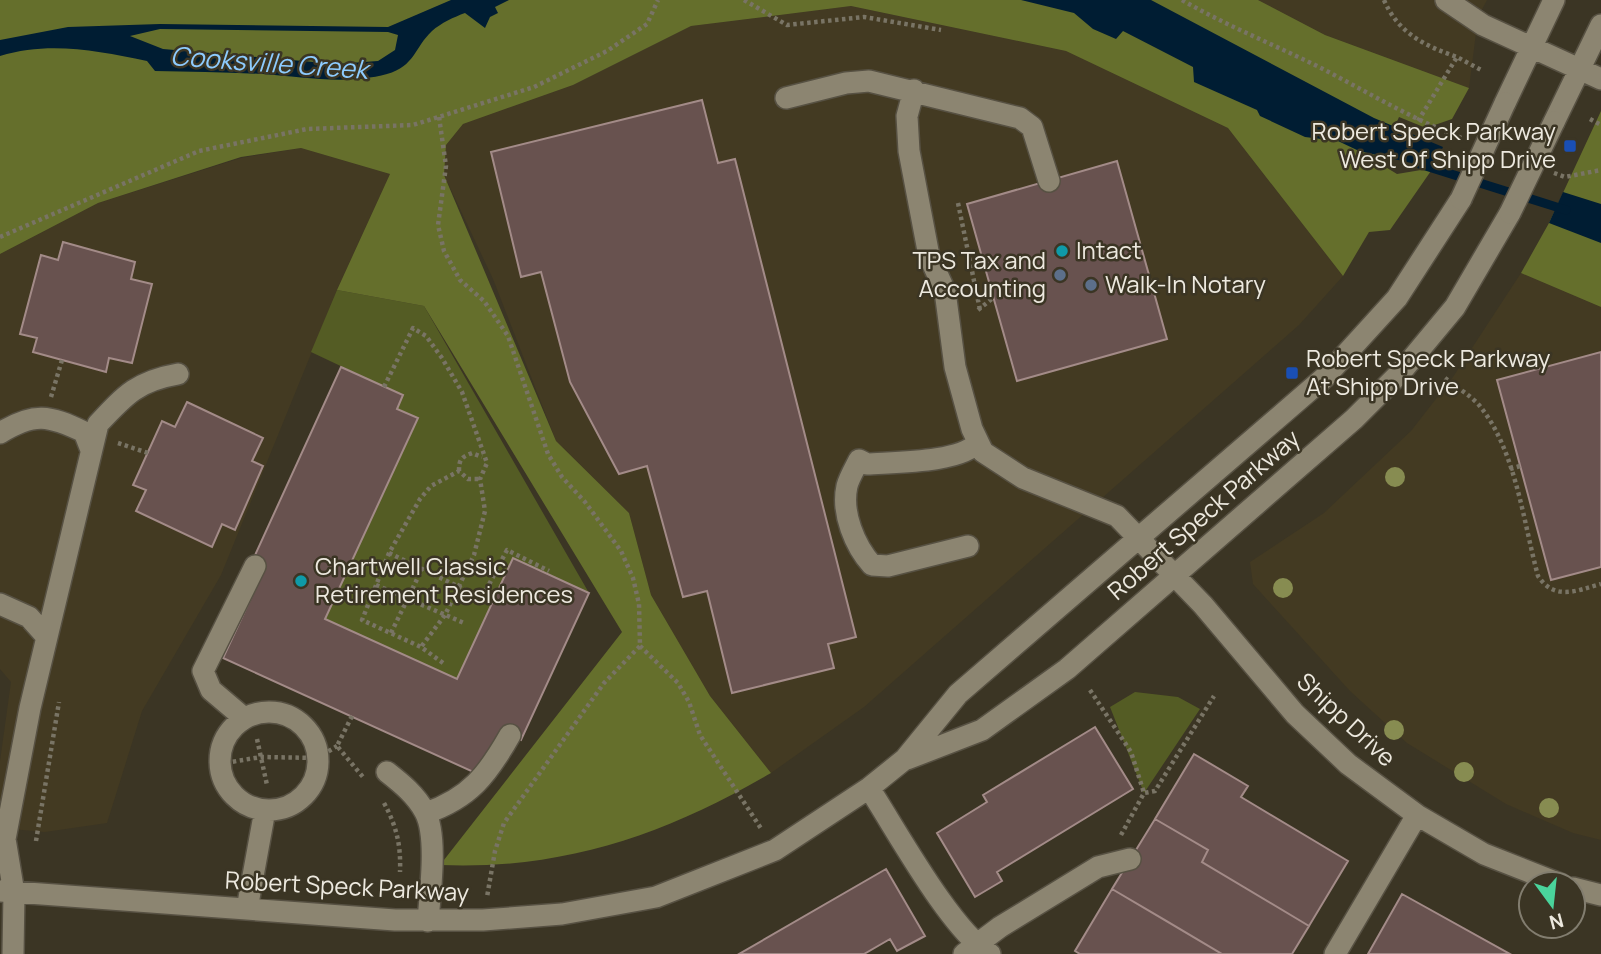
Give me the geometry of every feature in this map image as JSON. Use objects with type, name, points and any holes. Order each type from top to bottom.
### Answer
[{"type":"street","points":[[1446,0],[1483,25],[1601,79]]},
{"type":"street","name":"Robert Speck Parkway","points":[[7,892],[428,922],[483,920],[562,914],[656,897],[775,850],[869,788],[905,759],[958,694],[1325,377],[1396,299],[1461,199],[1554,0]]},
{"type":"street","name":"Robert Speck Parkway","points":[[905,759],[982,730],[1068,669],[1354,419],[1401,372],[1455,307],[1510,213],[1601,25]]},
{"type":"street","points":[[786,98],[846,83],[869,81],[1020,118],[1032,127],[1049,181]]},
{"type":"street","points":[[914,90],[907,116],[909,151],[929,256],[947,300],[955,367],[978,442],[971,450],[940,458],[867,464],[859,460],[847,486],[847,508],[858,549],[873,565],[888,566],[968,546]]},
{"type":"street","points":[[13,954],[5,839],[46,636],[98,424],[120,400],[149,379],[178,374]]},
{"type":"street","points":[[0,433],[25,418],[54,418],[84,432],[91,450]]},
{"type":"street","name":"Shipp Drive","points":[[978,442],[983,452],[1023,478],[1117,516],[1174,576],[1295,714],[1348,764],[1417,815],[1484,854],[1525,870]]},
{"type":"street","points":[[244,718],[211,690],[203,671],[256,566]]},
{"type":"street","points":[[0,604],[29,617],[46,636]]},
{"type":"street","points":[[266,712],[291,717],[310,734],[318,758],[316,776],[307,792],[293,804],[271,810],[246,805],[230,793],[219,764],[221,747],[230,730],[244,718],[266,712]]},
{"type":"street","points":[[426,813],[460,799],[491,769],[510,735]]},
{"type":"street","points":[[387,772],[409,790],[426,813],[432,839],[428,922]]},
{"type":"street","points":[[869,788],[977,951],[1098,867],[1130,859]]},
{"type":"street","points":[[247,909],[271,810]]},
{"type":"street","points":[[1335,954],[1417,815]]},
{"type":"path","points":[[0,237],[200,151],[307,129],[413,125],[534,88],[576,68],[647,24],[659,0]]},
{"type":"path","points":[[744,0],[787,25],[864,17],[941,30]]},
{"type":"path","points":[[1182,0],[1220,22],[1318,67],[1418,121],[1474,143]]},
{"type":"path","points":[[1384,0],[1405,32],[1428,47],[1457,57],[1483,71]]},
{"type":"path","points":[[1418,121],[1457,57]]},
{"type":"path","points":[[439,117],[446,166],[438,225],[444,251],[460,281],[484,301],[509,336],[548,454],[562,477],[585,502],[621,551],[633,578],[639,604],[640,646],[678,683],[710,752],[775,850]]},
{"type":"path","points":[[1590,119],[1601,125]]},
{"type":"path","points":[[1552,172],[1565,177],[1601,170]]},
{"type":"path","points":[[958,203],[980,310]]},
{"type":"path","points":[[384,387],[413,328],[426,336],[462,392],[482,458]]},
{"type":"path","points":[[45,418],[62,360]]},
{"type":"path","points":[[1445,378],[1477,403],[1494,427],[1510,469],[1538,576],[1544,585],[1555,593],[1566,594],[1601,584]]},
{"type":"path","points":[[421,647],[445,615],[459,587],[474,555],[485,511],[480,480],[486,471],[487,463],[472,453],[464,456],[459,461],[459,471],[468,479],[480,480]]},
{"type":"path","points":[[1510,469],[1520,467]]},
{"type":"path","points":[[443,663],[421,647],[362,620],[389,553],[431,486],[459,471]]},
{"type":"path","points":[[389,553],[482,598],[507,550],[549,571]]},
{"type":"path","points":[[391,633],[422,569]]},
{"type":"path","points":[[376,585],[464,623]]},
{"type":"path","points":[[483,920],[495,851],[504,823],[604,682],[640,646]]},
{"type":"path","points":[[1090,690],[1130,752],[1144,793],[1130,823],[1098,867]]},
{"type":"path","points":[[1144,793],[1155,791],[1214,696]]},
{"type":"path","points":[[266,712],[256,740],[271,810]]},
{"type":"path","points":[[219,764],[261,757],[318,758],[337,746]]},
{"type":"shaded area","points":[[1258,0],[1487,0],[1478,17],[1469,88],[1325,35]]},
{"type":"shaded area","points":[[851,6],[1066,51],[1228,128],[1343,276],[1299,325],[864,707],[771,773],[710,696],[651,595],[629,513],[556,441],[493,279],[444,175],[446,145],[463,124],[573,85],[691,26]]},
{"type":"shaded area","points":[[301,148],[390,174],[337,290],[221,575],[142,711],[107,823],[45,832],[0,828],[0,761],[11,682],[0,669],[0,254],[98,203],[241,158]]},
{"type":"shaded area","points":[[1521,273],[1601,307],[1601,840],[1573,833],[1506,804],[1407,743],[1350,691],[1253,584],[1250,562],[1324,513],[1411,431],[1453,377]]},
{"type":"green space","points":[[0,0],[1258,0],[1325,35],[1469,88],[1452,119],[1426,128],[1399,117],[1379,163],[1397,174],[1433,168],[1390,230],[1369,232],[1343,276],[1228,128],[1066,51],[851,6],[691,26],[573,85],[463,124],[446,145],[444,175],[556,441],[629,513],[651,595],[710,696],[771,773],[692,814],[612,844],[529,861],[440,865],[622,632],[424,306],[337,290],[390,174],[301,148],[241,157],[98,203],[0,254]]},
{"type":"green space","points":[[1601,111],[1601,307],[1521,273],[1549,223]]},
{"type":"green space","points":[[337,290],[424,306],[589,593],[513,558],[457,679],[325,619],[418,419],[397,409],[402,395],[311,352]]},
{"type":"green space","points":[[1135,692],[1178,697],[1200,709],[1144,793],[1110,707]]},
{"type":"water","points":[[451,0],[509,0],[495,7],[498,13],[490,17],[485,28],[465,13],[432,31],[409,61],[396,71],[356,79],[155,71],[147,61],[74,49],[37,49],[0,56],[0,40],[68,27],[160,24],[388,27]],"holes":[[[160,29],[388,32],[398,35],[395,50],[378,61],[337,64],[163,49],[130,36]]]},
{"type":"water","points":[[1021,0],[1151,0],[1374,118],[1443,147],[1433,168],[1359,151],[1338,141],[1305,137],[1260,116],[1257,110],[1194,82],[1193,67],[1123,31],[1116,39],[1093,29],[1074,13]]},
{"type":"water","points":[[1563,192],[1601,204],[1601,243],[1549,223]]},
{"type":"building","points":[[702,100],[718,163],[735,159],[856,637],[828,644],[834,668],[732,693],[707,591],[683,597],[647,466],[619,474],[570,382],[541,272],[521,277],[491,152]]},
{"type":"building","name":"Intact","points":[[1117,161],[1167,339],[1017,381],[967,204]]},
{"type":"building","points":[[63,242],[135,262],[131,279],[152,284],[132,363],[109,358],[106,372],[33,352],[37,338],[20,334],[41,255],[58,260]]},
{"type":"building","points":[[1601,352],[1601,567],[1551,580],[1497,380]]},
{"type":"building","name":"Chartwell Classic Retirement Residences","points":[[341,367],[403,395],[397,409],[418,418],[325,619],[457,679],[513,558],[589,593],[521,740],[501,731],[480,775],[223,658],[264,570],[251,564]]},
{"type":"building","points":[[187,402],[263,438],[252,461],[263,466],[235,530],[222,524],[212,547],[136,511],[146,490],[133,485],[162,421],[175,427]]},
{"type":"building","points":[[1095,727],[1133,789],[997,872],[1002,881],[975,897],[937,833],[987,802],[983,795]]},
{"type":"building","points":[[1194,754],[1248,786],[1241,797],[1348,861],[1309,926],[1202,862],[1208,850],[1155,819]]},
{"type":"building","points":[[1155,819],[1208,850],[1202,862],[1309,926],[1292,954],[1222,954],[1112,889]]},
{"type":"building","points":[[886,869],[925,936],[897,951],[890,939],[864,954],[739,954]]},
{"type":"building","points":[[1112,889],[1222,954],[1080,954],[1075,951]]},
{"type":"building","points":[[1402,894],[1510,954],[1368,954]]},
{"type":"waterway","name":"Cooksville Creek","points":[[1416,163],[1566,210]]},
{"type":"place","name":"Robert Speck Parkway West Of Shipp Drive","points":[[1570,146]]},
{"type":"place","name":"Intact","points":[[1062,251]]},
{"type":"place","name":"TPS Tax and Accounting","points":[[1060,275]]},
{"type":"place","name":"Walk-In Notary","points":[[1091,285]]},
{"type":"place","name":"Robert Speck Parkway At Shipp Drive","points":[[1292,373]]},
{"type":"place","name":"Chartwell Classic Retirement Residences","points":[[301,581]]}]
